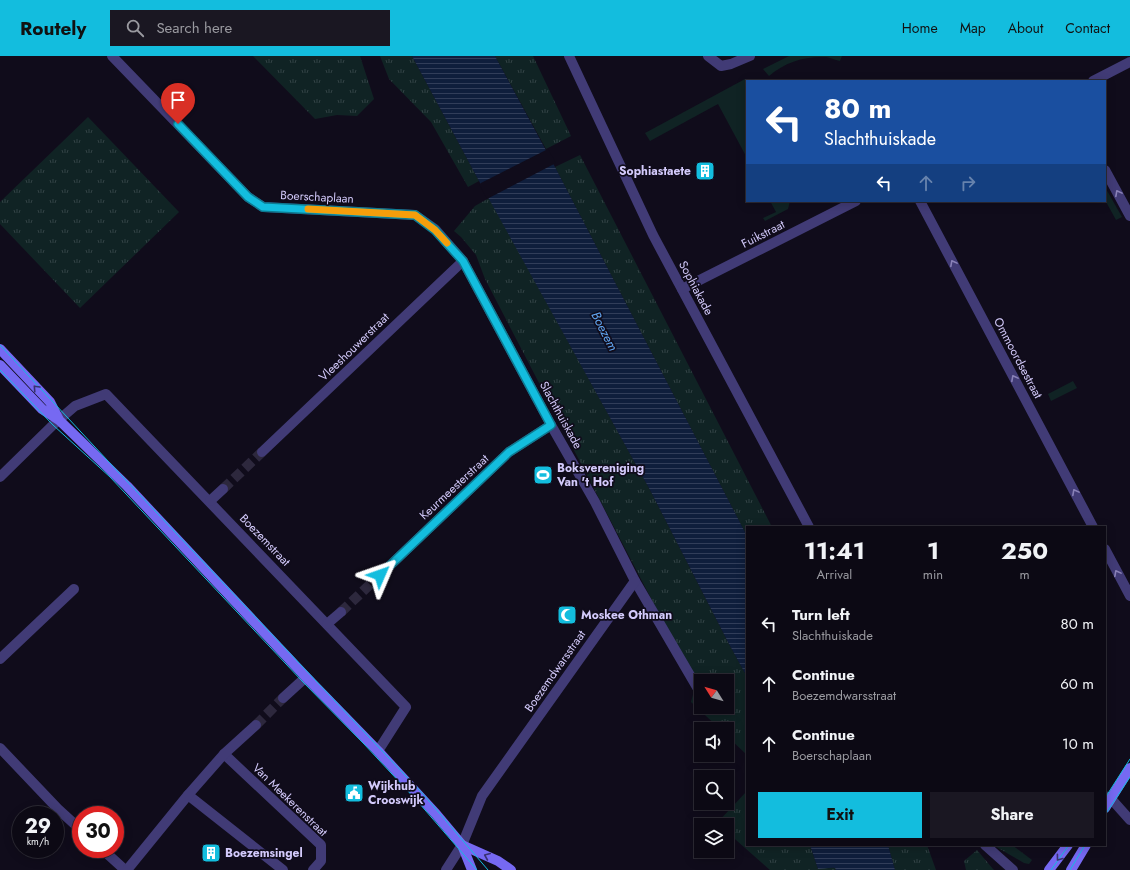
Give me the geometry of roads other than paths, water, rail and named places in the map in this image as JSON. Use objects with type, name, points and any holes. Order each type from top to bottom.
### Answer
[{"type":"main road","points":[[0,349],[50,402],[59,420]]},
{"type":"main road","points":[[0,365],[42,409],[59,420],[127,486],[306,677],[378,750],[462,845],[472,870]]},
{"type":"main road","points":[[1106,802],[1130,768]]},
{"type":"main road","points":[[462,845],[498,861],[511,870]]},
{"type":"main road","points":[[1049,870],[1067,846]]},
{"type":"main road","points":[[1071,870],[1085,846]]},
{"type":"street","name":"Boerschaplaan","points":[[112,56],[248,197],[263,207],[415,215],[435,230],[463,261]]},
{"type":"street","name":"Sophiakade","points":[[569,56],[653,235],[808,526]]},
{"type":"street","points":[[708,56],[721,66],[731,64],[750,56]]},
{"type":"street","points":[[1094,80],[1130,62]]},
{"type":"street","points":[[1106,172],[1130,216]]},
{"type":"street","name":"Fuikstraat","points":[[682,289],[854,202]]},
{"type":"street","name":"Ommoordsestraat","points":[[921,202],[1092,526]]},
{"type":"street","name":"Slachthuiskade","points":[[463,261],[551,425],[595,502],[635,581]]},
{"type":"street","name":"Vleeshouwerstraat","points":[[262,452],[463,261]]},
{"type":"street","name":"Boezemstraat","points":[[59,420],[75,406],[106,394],[210,501],[406,707],[378,750]]},
{"type":"street","points":[[0,477],[59,420]]},
{"type":"street","name":"Keurmeesterstraat","points":[[380,575],[509,452],[551,425]]},
{"type":"street","points":[[210,501],[223,489]]},
{"type":"street","points":[[1106,551],[1130,596]]},
{"type":"street","points":[[635,581],[694,682]]},
{"type":"street","name":"Boezemdwarsstraat","points":[[462,845],[482,796],[635,581]]},
{"type":"street","points":[[0,659],[74,589]]},
{"type":"street","points":[[327,624],[341,612]]},
{"type":"street","points":[[283,698],[306,677]]},
{"type":"street","points":[[112,858],[126,870],[224,754],[256,725]]},
{"type":"street","points":[[0,748],[72,822]]},
{"type":"street","name":"Van Meekerenstraat","points":[[224,754],[321,845],[321,861],[313,870]]},
{"type":"street","points":[[188,795],[283,870]]},
{"type":"street","points":[[1106,802],[1130,820]]},
{"type":"street","points":[[446,870],[462,845]]},
{"type":"street","points":[[986,846],[1013,870]]},
{"type":"water","name":"Boezem","points":[[412,56],[495,56],[555,167],[746,534],[746,675],[650,490],[479,181]]},
{"type":"water","points":[[810,846],[888,846],[895,870],[836,870],[835,868],[818,869]]},
{"type":"tunnel","points":[[223,489],[262,452]]},
{"type":"tunnel","points":[[341,612],[380,575]]},
{"type":"tunnel","points":[[256,725],[283,698]]},
{"type":"tram line","points":[[0,345],[423,794],[488,870]]},
{"type":"tram line","points":[[0,370],[53,425],[110,477],[302,681],[364,744],[419,803],[477,870]]},
{"type":"tram line","points":[[1106,796],[1130,759]]},
{"type":"tram line","points":[[1106,813],[1130,777]]},
{"type":"tram line","points":[[1051,870],[1068,846]]},
{"type":"tram line","points":[[1070,870],[1084,846]]},
{"type":"place","name":"Sophiastaete","points":[[705,171]]},
{"type":"place","name":"Boksvereniging Van 't Hof","points":[[543,475]]},
{"type":"place","name":"Moskee Othman","points":[[567,615]]},
{"type":"place","name":"Wijkhub Crooswijk","points":[[354,793]]},
{"type":"place","name":"Boezemsingel","points":[[211,853]]}]
